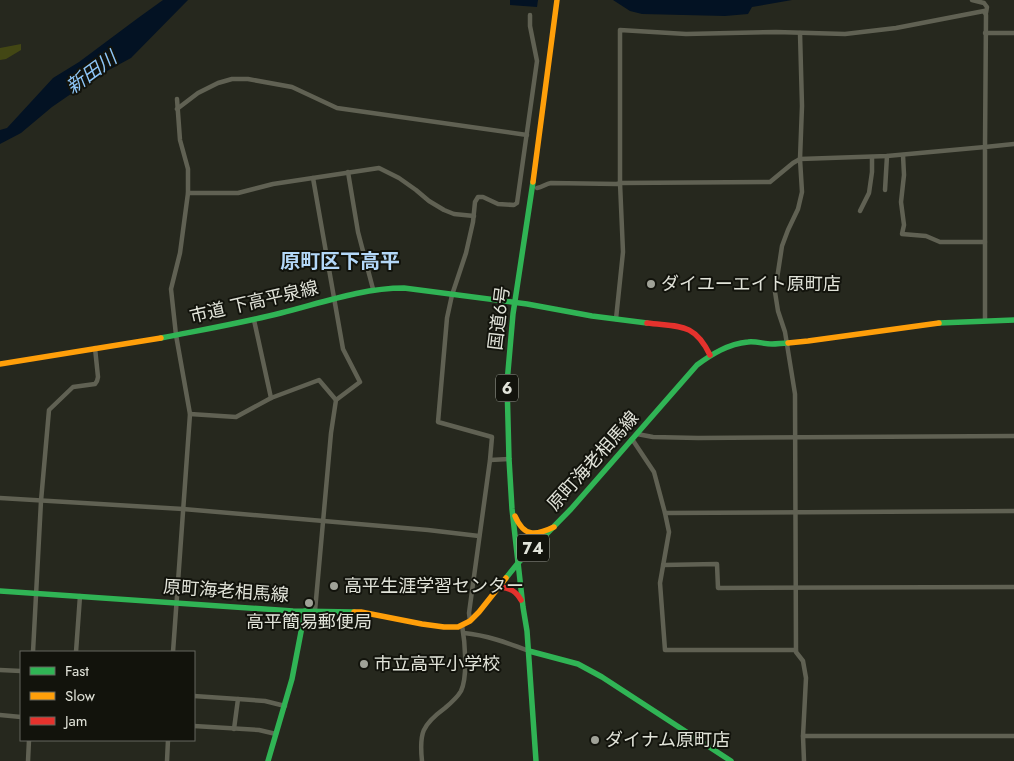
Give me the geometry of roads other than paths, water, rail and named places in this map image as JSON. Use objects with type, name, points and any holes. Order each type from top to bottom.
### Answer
[{"type":"main road","name":"国道6号","points":[[536,761],[529,651],[512,509],[507,383],[515,304],[537,156],[557,0]]},
{"type":"main road","name":"市道 下高平泉線","points":[[0,364],[254,320],[334,298],[384,288],[404,288],[526,304],[592,316],[690,329],[698,335],[710,355]]},
{"type":"main road","name":"原町海老相馬線","points":[[0,591],[305,611],[361,612],[452,628],[470,621],[479,612],[518,563],[577,503],[697,365],[710,355],[724,348],[748,342],[773,344],[833,338],[930,324],[1014,320]]},
{"type":"main road","points":[[512,509],[520,526],[526,532],[536,534],[554,527]]},
{"type":"main road","points":[[500,587],[515,591],[523,607]]},
{"type":"main road","points":[[268,761],[292,679],[305,611]]},
{"type":"main road","points":[[529,651],[578,664],[602,677],[731,761]]},
{"type":"street","points":[[972,0],[981,1],[987,7],[985,33],[985,321]]},
{"type":"street","points":[[616,319],[623,252],[620,183],[620,30],[686,34],[776,32],[845,34],[914,24],[974,12],[984,12],[986,15]]},
{"type":"street","points":[[470,621],[469,613],[492,437],[438,422],[447,318],[452,295],[466,253],[473,222],[475,202],[478,197],[483,197],[498,204],[514,206],[517,203],[522,187],[538,61],[530,26],[530,15]]},
{"type":"street","points":[[800,33],[802,106],[800,159],[802,196],[782,246],[775,292],[785,332],[794,394],[796,652],[803,662],[806,678],[803,736],[804,761]]},
{"type":"street","points":[[985,33],[1014,33]]},
{"type":"street","points":[[177,108],[198,93],[218,83],[232,79],[248,79],[292,87],[337,108],[527,136]]},
{"type":"street","points":[[173,651],[190,414],[176,335],[171,289],[180,253],[188,193],[188,169],[180,140],[177,100]]},
{"type":"street","points":[[537,188],[546,184],[770,182],[800,159],[903,155],[1014,144]]},
{"type":"street","points":[[903,155],[904,175],[901,202],[904,225],[902,234],[926,236],[940,242],[985,242]]},
{"type":"street","points":[[885,190],[887,156]]},
{"type":"street","points":[[860,211],[869,192],[872,157]]},
{"type":"street","points":[[188,193],[238,193],[273,184],[379,168],[411,186],[429,201],[444,210],[454,214],[474,216]]},
{"type":"street","points":[[348,172],[358,232],[373,289]]},
{"type":"street","points":[[314,178],[343,349],[360,382],[336,400],[331,433],[315,611]]},
{"type":"street","points":[[254,320],[271,398]]},
{"type":"street","points":[[33,651],[41,501],[49,410],[73,387],[95,384],[98,377],[95,348]]},
{"type":"street","points":[[190,414],[236,417],[271,398],[319,380],[336,400]]},
{"type":"street","points":[[637,434],[653,438],[1014,436]]},
{"type":"street","points":[[632,439],[654,472],[669,532],[660,584],[665,650],[796,650]]},
{"type":"street","points":[[490,460],[509,459]]},
{"type":"street","points":[[0,498],[183,509],[479,536]]},
{"type":"street","points":[[665,513],[1014,511]]},
{"type":"street","points":[[663,565],[717,564],[718,588],[1014,586]]},
{"type":"street","points":[[76,651],[80,596]]},
{"type":"street","points":[[422,761],[420,742],[426,724],[457,697],[464,681],[464,633],[462,625]]},
{"type":"street","points":[[464,633],[495,639],[529,651]]},
{"type":"street","points":[[0,670],[20,671]]},
{"type":"street","points":[[195,696],[266,701],[285,706]]},
{"type":"street","points":[[234,729],[238,699]]},
{"type":"street","points":[[0,716],[20,717]]},
{"type":"street","points":[[195,726],[259,730],[276,734]]},
{"type":"street","points":[[803,736],[1014,736]]},
{"type":"street","points":[[28,761],[29,741]]},
{"type":"street","points":[[166,761],[168,741]]},
{"type":"water","name":"新田川","points":[[163,0],[188,0],[131,58],[94,78],[52,107],[21,133],[0,144],[0,130],[7,128],[53,78],[79,62]]},
{"type":"water","points":[[510,0],[538,0],[537,7],[510,5]]},
{"type":"water","points":[[613,0],[792,0],[752,7],[748,14],[725,16],[642,14],[630,11]]},
{"type":"place","name":"ダイユーエイト原町店","points":[[651,284]]},
{"type":"place","name":"高平生涯学習センター","points":[[334,586]]},
{"type":"place","name":"高平簡易郵便局","points":[[309,603]]},
{"type":"place","name":"市立高平小学校","points":[[364,664]]},
{"type":"place","name":"ダイナム原町店","points":[[595,740]]},
{"type":"district","name":"原町区下高平","points":[[340,261]]}]
